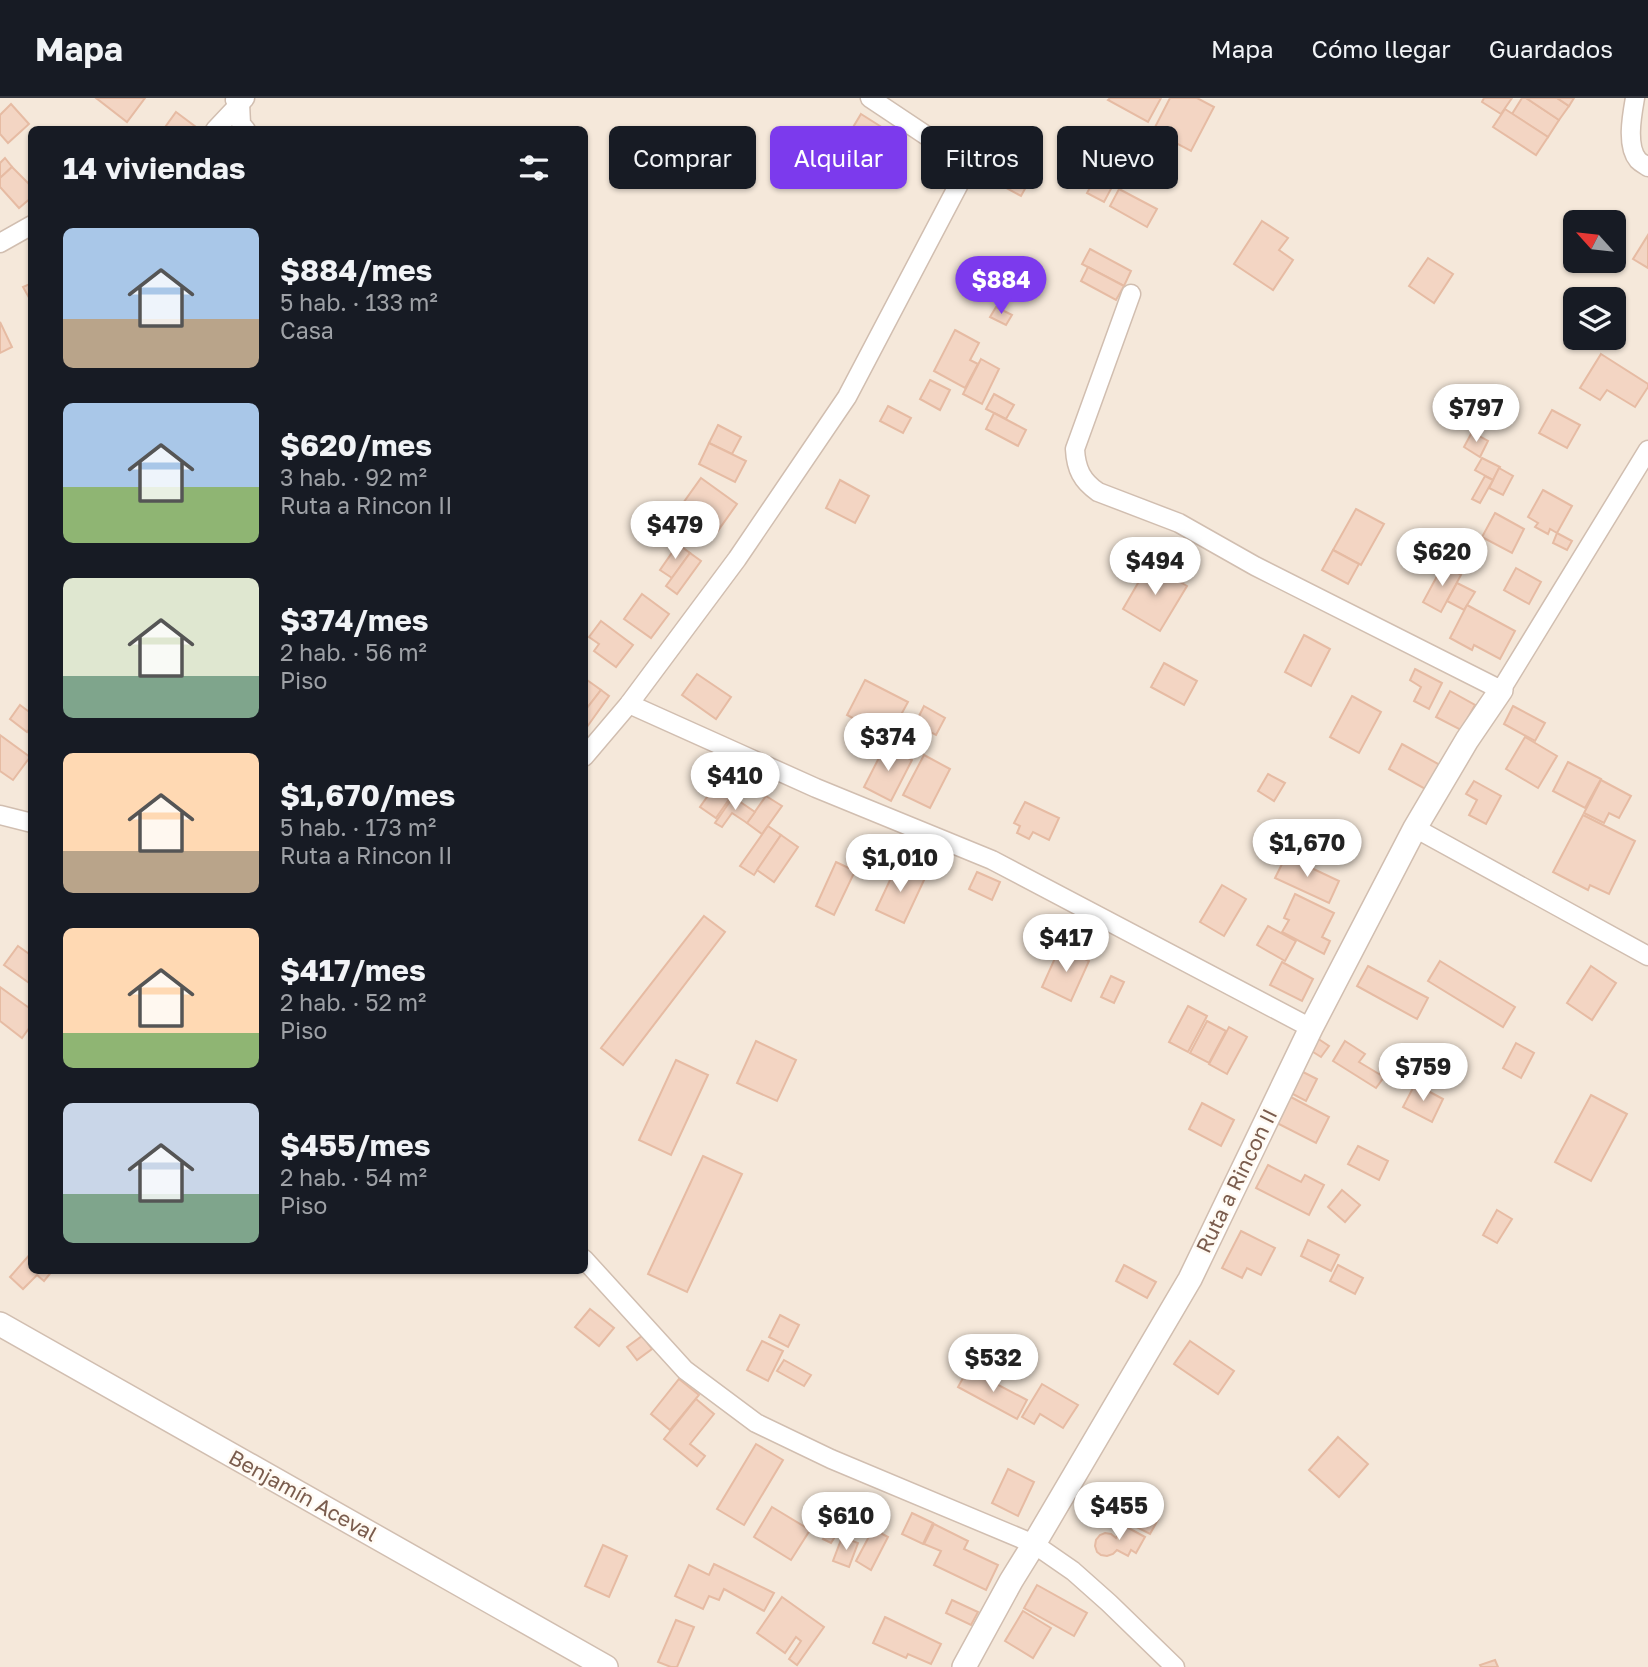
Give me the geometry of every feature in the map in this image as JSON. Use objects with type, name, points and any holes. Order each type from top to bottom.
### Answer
[{"type":"street","points":[[588,752],[629,704],[737,559],[846,397],[960,182],[962,166],[954,154],[870,98]]},
{"type":"street","points":[[1635,98],[1630,123],[1632,147],[1637,159],[1648,167]]},
{"type":"street","points":[[218,126],[239,100]]},
{"type":"street","points":[[239,100],[243,126]]},
{"type":"street","points":[[0,243],[28,227]]},
{"type":"street","points":[[1131,294],[1075,449],[1077,468],[1089,485],[1098,492],[1179,523],[1255,566],[1502,690],[1648,450]]},
{"type":"street","name":"Ruta a Rincon II","points":[[964,1667],[1011,1581],[1190,1279],[1311,1028],[1415,828],[1466,740],[1502,690]]},
{"type":"street","points":[[629,704],[816,788],[992,860],[1311,1028]]},
{"type":"street","points":[[0,815],[28,822]]},
{"type":"street","points":[[1415,828],[1648,956]]},
{"type":"street","points":[[588,1263],[685,1370],[756,1423],[831,1459],[1034,1545],[1073,1571],[1175,1667]]},
{"type":"street","name":"Benjamín Aceval","points":[[0,1324],[606,1667]]},
{"type":"shaded area","points":[[0,98],[1648,98],[1648,1667],[0,1667]]},
{"type":"building","points":[[96,98],[145,98],[127,122]]},
{"type":"building","points":[[1161,98],[1148,122],[1108,100]]},
{"type":"building","points":[[1170,98],[1197,98],[1214,107],[1191,151],[1178,144],[1178,126],[1156,126]]},
{"type":"building","points":[[1484,98],[1512,98],[1501,114],[1482,102]]},
{"type":"building","points":[[1522,98],[1559,120],[1548,137],[1512,114]]},
{"type":"building","points":[[1526,98],[1557,98],[1569,106],[1559,120]]},
{"type":"building","points":[[1557,98],[1574,98],[1569,106]]},
{"type":"building","points":[[11,104],[29,124],[8,143],[0,134],[0,115]]},
{"type":"building","points":[[1505,109],[1548,137],[1536,155],[1493,127]]},
{"type":"building","points":[[176,112],[195,126],[166,126]]},
{"type":"building","points":[[861,114],[880,126],[854,126]]},
{"type":"building","points":[[5,158],[12,167],[0,178],[0,163]]},
{"type":"building","points":[[12,167],[28,183],[28,200],[19,208],[0,187],[0,178]]},
{"type":"building","points":[[1008,189],[1025,189],[1021,196]]},
{"type":"building","points":[[1089,189],[1111,189],[1104,202],[1087,193]]},
{"type":"building","points":[[1119,189],[1157,209],[1147,227],[1110,206]]},
{"type":"building","points":[[1262,221],[1288,238],[1279,250],[1293,260],[1273,290],[1234,264]]},
{"type":"building","points":[[1648,235],[1648,268],[1633,259]]},
{"type":"building","points":[[1090,249],[1131,271],[1124,286],[1082,264]]},
{"type":"building","points":[[1428,258],[1453,274],[1434,303],[1409,286]]},
{"type":"building","points":[[1088,267],[1124,286],[1116,300],[1081,281]]},
{"type":"building","points":[[996,307],[1012,315],[1006,325],[990,317]]},
{"type":"building","points":[[0,322],[12,347],[0,353]]},
{"type":"building","points":[[955,330],[979,343],[970,360],[978,364],[965,388],[934,371]]},
{"type":"building","points":[[1601,354],[1648,384],[1635,407],[1607,390],[1600,400],[1580,388]]},
{"type":"building","points":[[981,359],[999,369],[982,404],[963,394]]},
{"type":"building","points":[[930,380],[950,390],[940,410],[920,399]]},
{"type":"building","points":[[994,394],[1014,405],[1006,419],[986,409]]},
{"type":"building","points":[[888,406],[911,418],[903,433],[880,421]]},
{"type":"building","points":[[1552,410],[1580,425],[1567,448],[1539,433]]},
{"type":"building","points":[[994,413],[1026,430],[1018,446],[986,429]]},
{"type":"building","points":[[718,425],[741,437],[732,454],[709,443]]},
{"type":"building","points":[[1472,432],[1488,441],[1480,457],[1464,447]]},
{"type":"building","points":[[709,443],[746,461],[735,482],[699,464]]},
{"type":"building","points":[[1482,458],[1500,467],[1493,480],[1475,470]]},
{"type":"building","points":[[1499,468],[1513,476],[1503,495],[1489,488]]},
{"type":"building","points":[[1485,476],[1493,480],[1480,503],[1472,499]]},
{"type":"building","points":[[701,478],[737,504],[717,532],[681,506]]},
{"type":"building","points":[[840,480],[869,496],[855,523],[826,508]]},
{"type":"building","points":[[1543,490],[1572,506],[1557,533],[1550,529],[1548,534],[1535,527],[1538,523],[1528,517]]},
{"type":"building","points":[[1356,509],[1384,524],[1361,565],[1333,550]]},
{"type":"building","points":[[1495,513],[1524,529],[1512,553],[1482,537]]},
{"type":"building","points":[[1557,533],[1572,541],[1567,550],[1553,543]]},
{"type":"building","points":[[678,544],[690,553],[672,578],[660,570]]},
{"type":"building","points":[[1333,550],[1359,564],[1348,584],[1322,570]]},
{"type":"building","points":[[690,553],[701,561],[677,594],[666,586]]},
{"type":"building","points":[[1149,564],[1187,586],[1160,631],[1123,609]]},
{"type":"building","points":[[1443,565],[1461,575],[1441,612],[1423,602]]},
{"type":"building","points":[[1516,568],[1541,582],[1529,604],[1504,590]]},
{"type":"building","points":[[1457,583],[1475,592],[1464,610],[1447,601]]},
{"type":"building","points":[[642,594],[669,614],[651,638],[624,619]]},
{"type":"building","points":[[1467,605],[1515,631],[1500,659],[1474,645],[1472,650],[1450,638]]},
{"type":"building","points":[[601,621],[633,645],[616,667],[594,651],[599,644],[589,637]]},
{"type":"building","points":[[1304,635],[1330,649],[1311,686],[1285,672]]},
{"type":"building","points":[[1164,663],[1197,681],[1184,705],[1151,687]]},
{"type":"building","points":[[1415,669],[1442,683],[1429,709],[1414,701],[1421,687],[1410,680]]},
{"type":"building","points":[[697,674],[731,697],[716,719],[682,695]]},
{"type":"building","points":[[865,680],[908,702],[889,737],[847,715]]},
{"type":"building","points":[[588,681],[601,690],[588,707]]},
{"type":"building","points":[[601,690],[609,696],[588,726],[588,707]]},
{"type":"building","points":[[1450,691],[1475,705],[1461,730],[1436,717]]},
{"type":"building","points":[[1352,696],[1381,712],[1359,753],[1330,737]]},
{"type":"building","points":[[20,705],[28,711],[28,731],[27,732],[10,719]]},
{"type":"building","points":[[924,706],[945,718],[936,735],[915,724]]},
{"type":"building","points":[[1513,706],[1545,723],[1535,741],[1504,724]]},
{"type":"building","points":[[900,716],[923,728],[907,758],[885,746]]},
{"type":"building","points":[[0,735],[28,756],[28,760],[13,780],[0,771]]},
{"type":"building","points":[[1525,737],[1557,756],[1538,788],[1506,769]]},
{"type":"building","points":[[1402,744],[1440,765],[1427,790],[1389,769]]},
{"type":"building","points":[[885,746],[912,760],[891,801],[864,787]]},
{"type":"building","points":[[924,755],[950,769],[930,808],[903,795]]},
{"type":"building","points":[[1568,762],[1601,779],[1585,808],[1553,791]]},
{"type":"building","points":[[723,774],[739,785],[716,818],[700,807]]},
{"type":"building","points":[[1268,774],[1285,783],[1274,801],[1258,791]]},
{"type":"building","points":[[1601,780],[1631,796],[1619,818],[1609,813],[1604,823],[1584,813]]},
{"type":"building","points":[[1474,781],[1501,796],[1486,824],[1469,815],[1477,800],[1466,794]]},
{"type":"building","points":[[766,796],[782,806],[762,834],[747,823]]},
{"type":"building","points":[[733,797],[755,812],[747,823],[732,813],[722,827],[715,823]]},
{"type":"building","points":[[1025,802],[1059,818],[1049,840],[1033,832],[1029,839],[1017,833],[1020,826],[1014,823]]},
{"type":"building","points":[[1583,815],[1635,841],[1609,894],[1590,885],[1588,890],[1553,872]]},
{"type":"building","points":[[768,826],[781,835],[754,875],[740,866]]},
{"type":"building","points":[[781,835],[798,847],[774,882],[757,870]]},
{"type":"building","points":[[1286,856],[1339,881],[1329,903],[1275,878]]},
{"type":"building","points":[[836,862],[855,871],[834,915],[816,906]]},
{"type":"building","points":[[897,865],[925,878],[904,923],[876,910]]},
{"type":"building","points":[[977,872],[1000,882],[992,900],[969,889]]},
{"type":"building","points":[[1222,885],[1246,899],[1224,936],[1200,922]]},
{"type":"building","points":[[1295,894],[1334,913],[1322,937],[1330,941],[1324,954],[1282,932],[1289,920],[1284,918]]},
{"type":"building","points":[[704,916],[725,932],[623,1065],[601,1048]]},
{"type":"building","points":[[1083,918],[1094,924],[1082,950],[1063,941],[1069,929],[1076,932]]},
{"type":"building","points":[[1268,926],[1296,941],[1285,961],[1257,945]]},
{"type":"building","points":[[18,946],[28,953],[28,982],[4,965]]},
{"type":"building","points":[[1060,947],[1089,961],[1071,1001],[1042,987]]},
{"type":"building","points":[[1440,961],[1515,1007],[1503,1027],[1428,981]]},
{"type":"building","points":[[1282,962],[1313,979],[1302,1001],[1270,985]]},
{"type":"building","points":[[1368,966],[1428,998],[1417,1019],[1357,986]]},
{"type":"building","points":[[1591,966],[1616,983],[1592,1020],[1567,1003]]},
{"type":"building","points":[[1111,976],[1124,982],[1114,1003],[1101,997]]},
{"type":"building","points":[[0,987],[28,1007],[28,1030],[22,1038],[0,1021]]},
{"type":"building","points":[[1188,1006],[1207,1016],[1188,1052],[1169,1042]]},
{"type":"building","points":[[1207,1021],[1226,1031],[1209,1063],[1190,1053]]},
{"type":"building","points":[[1229,1027],[1247,1037],[1227,1074],[1209,1064]]},
{"type":"building","points":[[1317,1038],[1329,1046],[1321,1057],[1310,1050]]},
{"type":"building","points":[[756,1041],[796,1060],[777,1101],[737,1083]]},
{"type":"building","points":[[1345,1041],[1365,1054],[1359,1062],[1384,1077],[1376,1088],[1333,1061]]},
{"type":"building","points":[[1516,1043],[1534,1053],[1521,1078],[1503,1068]]},
{"type":"building","points":[[676,1060],[708,1075],[671,1155],[639,1140]]},
{"type":"building","points":[[1301,1071],[1317,1079],[1306,1101],[1289,1092]]},
{"type":"building","points":[[1415,1084],[1443,1099],[1432,1122],[1403,1107]]},
{"type":"building","points":[[1287,1095],[1329,1117],[1316,1143],[1273,1121]]},
{"type":"building","points":[[1591,1095],[1627,1114],[1591,1181],[1555,1162]]},
{"type":"building","points":[[1202,1103],[1234,1120],[1221,1146],[1189,1129]]},
{"type":"building","points":[[1358,1146],[1388,1161],[1379,1180],[1348,1164]]},
{"type":"building","points":[[703,1156],[742,1174],[687,1292],[648,1274]]},
{"type":"building","points":[[1268,1165],[1301,1182],[1305,1175],[1324,1185],[1309,1215],[1256,1188]]},
{"type":"building","points":[[1342,1190],[1360,1205],[1345,1222],[1328,1207]]},
{"type":"building","points":[[1497,1210],[1512,1219],[1497,1243],[1483,1235]]},
{"type":"building","points":[[1241,1231],[1275,1248],[1261,1275],[1247,1268],[1242,1278],[1222,1268]]},
{"type":"building","points":[[1308,1240],[1339,1255],[1331,1271],[1301,1256]]},
{"type":"building","points":[[28,1257],[28,1274],[50,1274],[44,1281],[37,1275],[23,1289],[10,1277]]},
{"type":"building","points":[[1124,1265],[1156,1282],[1147,1298],[1116,1281]]},
{"type":"building","points":[[1338,1265],[1363,1278],[1355,1294],[1330,1281]]},
{"type":"building","points":[[590,1309],[614,1328],[599,1346],[575,1327]]},
{"type":"building","points":[[780,1315],[799,1325],[788,1347],[769,1337]]},
{"type":"building","points":[[642,1336],[652,1349],[637,1360],[627,1347]]},
{"type":"building","points":[[762,1341],[783,1351],[768,1381],[747,1370]]},
{"type":"building","points":[[1190,1341],[1234,1371],[1218,1394],[1174,1364]]},
{"type":"building","points":[[784,1360],[811,1375],[804,1386],[777,1371]]},
{"type":"building","points":[[968,1369],[1027,1400],[1017,1419],[958,1387]]},
{"type":"building","points":[[679,1379],[699,1395],[670,1430],[651,1414]]},
{"type":"building","points":[[1042,1384],[1078,1405],[1063,1428],[1040,1414],[1034,1424],[1022,1417]]},
{"type":"building","points":[[696,1399],[714,1414],[690,1444],[705,1456],[697,1466],[664,1439]]},
{"type":"building","points":[[1338,1437],[1368,1464],[1339,1497],[1309,1470]]},
{"type":"building","points":[[756,1444],[783,1460],[744,1525],[717,1509]]},
{"type":"building","points":[[1008,1469],[1034,1482],[1018,1516],[992,1503]]},
{"type":"building","points":[[1122,1498],[1159,1518],[1150,1534],[1113,1515]]},
{"type":"building","points":[[772,1507],[810,1530],[791,1560],[754,1537]]},
{"type":"building","points":[[820,1510],[843,1524],[831,1543],[823,1539],[828,1531],[813,1522]]},
{"type":"building","points":[[912,1513],[933,1523],[923,1544],[902,1534]]},
{"type":"building","points":[[934,1524],[968,1541],[964,1549],[998,1565],[986,1590],[934,1565],[941,1551],[924,1544]]},
{"type":"building","points":[[1123,1525],[1145,1537],[1136,1553],[1131,1550],[1128,1556],[1117,1550],[1107,1556],[1097,1552],[1096,1540],[1100,1535],[1111,1534],[1116,1538]]},
{"type":"building","points":[[873,1529],[888,1537],[871,1570],[856,1561]]},
{"type":"building","points":[[842,1537],[858,1543],[849,1567],[833,1561]]},
{"type":"building","points":[[603,1545],[627,1556],[609,1597],[585,1586]]},
{"type":"building","points":[[714,1564],[774,1593],[764,1611],[724,1589],[719,1600],[709,1596],[703,1609],[675,1596],[689,1565],[709,1575]]},
{"type":"building","points":[[1037,1585],[1087,1613],[1074,1636],[1024,1608]]},
{"type":"building","points":[[782,1597],[824,1627],[797,1665],[789,1659],[801,1641],[796,1637],[785,1653],[757,1633]]},
{"type":"building","points":[[952,1600],[978,1612],[971,1625],[946,1613]]},
{"type":"building","points":[[1023,1611],[1051,1628],[1033,1658],[1005,1641]]},
{"type":"building","points":[[885,1617],[941,1644],[931,1664],[908,1654],[906,1658],[873,1643]]},
{"type":"building","points":[[676,1620],[694,1627],[677,1667],[671,1667],[658,1662]]},
{"type":"building","points":[[1495,1660],[1498,1667],[1480,1665]]}]
